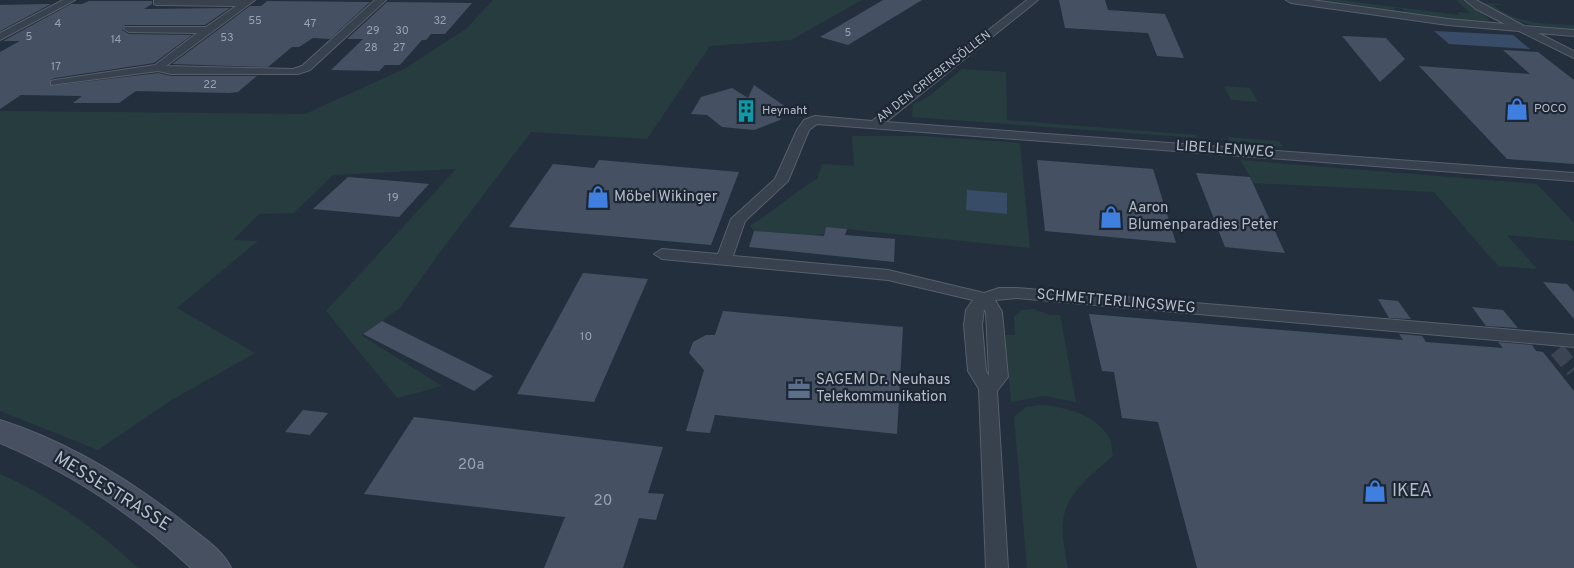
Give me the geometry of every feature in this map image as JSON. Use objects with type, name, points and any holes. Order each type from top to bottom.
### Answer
[{"type":"main road","name":"MESSESTRASSE","points":[[0,431],[29,442],[128,498],[176,532],[214,568]]},
{"type":"street","points":[[0,37],[70,0]]},
{"type":"street","points":[[55,83],[158,68],[171,72],[294,72],[306,68],[381,0]]},
{"type":"street","name":"AN DEN GRIEBENSÖLLEN","points":[[724,259],[738,219],[781,181],[808,123],[824,120],[875,124],[1033,0]]},
{"type":"street","points":[[1291,0],[1524,30],[1574,33]]},
{"type":"street","points":[[1470,0],[1479,8],[1574,55]]},
{"type":"street","points":[[157,2],[247,2]]},
{"type":"street","points":[[158,68],[166,60],[247,2]]},
{"type":"street","points":[[129,29],[208,30]]},
{"type":"street","name":"LIBELLENWEG","points":[[875,124],[1574,177]]},
{"type":"street","name":"SCHMETTERLINGSWEG","points":[[662,254],[888,275],[985,298],[999,293],[1017,293],[1574,341]]},
{"type":"street","points":[[985,298],[994,312],[998,377],[988,389],[997,568]]},
{"type":"green space","points":[[493,0],[862,0],[791,40],[710,46],[647,139],[531,132],[400,308],[361,335],[442,386],[397,398],[326,311],[456,169],[333,175],[294,213],[259,214],[233,240],[258,241],[177,308],[255,353],[170,401],[98,450],[0,411],[0,111],[305,114],[404,69],[466,29]]},
{"type":"green space","points":[[1323,0],[1340,0],[1459,15],[1458,12],[1470,13],[1456,0],[1463,0],[1490,20],[1461,21],[1404,12],[1403,9],[1394,8],[1395,11]]},
{"type":"green space","points":[[1484,3],[1500,4],[1502,5],[1493,5],[1511,16],[1532,22],[1574,25],[1574,30],[1527,24],[1505,16]]},
{"type":"green space","points":[[962,69],[1006,72],[1007,120],[1196,135],[1197,138],[912,117],[913,104],[928,97]]},
{"type":"green space","points":[[1224,86],[1250,88],[1258,102],[1231,100]]},
{"type":"green space","points":[[852,136],[924,136],[1020,143],[1030,248],[826,227],[824,234],[813,235],[754,231],[750,226],[817,179],[822,164],[854,166]]},
{"type":"green space","points":[[1228,137],[1279,141],[1283,147],[1248,144],[1247,141],[1240,141],[1240,143],[1225,142],[1229,141]]},
{"type":"green space","points":[[1240,160],[1537,184],[1574,223],[1574,241],[1507,235],[1537,269],[1498,266],[1434,192],[1254,183]]},
{"type":"green space","points":[[1033,309],[1050,315],[1060,315],[1076,402],[1044,396],[1011,402],[1005,335],[1015,335],[1014,317],[1022,310]]},
{"type":"green space","points":[[1043,405],[1080,413],[1103,429],[1109,437],[1112,446],[1113,456],[1081,485],[1065,511],[1063,533],[1068,568],[1027,568],[1014,417],[1026,407]]},
{"type":"green space","points":[[0,474],[55,503],[73,515],[107,540],[138,568],[0,568]]},
{"type":"water","points":[[1434,31],[1513,35],[1530,49],[1449,44]]},
{"type":"water","points":[[967,190],[1007,193],[1007,214],[966,210]]},
{"type":"building","points":[[883,0],[922,0],[848,45],[820,37]]},
{"type":"building","points":[[1059,0],[1105,0],[1108,10],[1165,14],[1184,58],[1157,56],[1148,33],[1065,28]]},
{"type":"building","points":[[89,1],[152,1],[152,4],[144,9],[230,8],[205,25],[125,25],[122,30],[129,34],[192,35],[154,63],[55,78],[50,80],[50,86],[158,73],[171,76],[257,76],[238,92],[136,91],[119,103],[73,103],[82,96],[21,95],[0,109],[0,52],[20,41],[3,41],[71,4],[82,4]]},
{"type":"building","points":[[267,1],[370,2],[330,39],[313,38],[299,47],[292,47],[268,67],[172,64],[250,6],[261,6]]},
{"type":"building","points":[[387,2],[472,3],[445,34],[431,34],[426,40],[422,40],[400,65],[385,65],[379,71],[331,70],[363,39],[347,39]]},
{"type":"building","points":[[51,4],[0,31],[0,5]]},
{"type":"building","points":[[1342,36],[1386,38],[1405,59],[1380,82]]},
{"type":"building","name":"POCO","points":[[1503,50],[1538,52],[1574,80],[1574,164],[1507,159],[1419,66],[1530,74]]},
{"type":"building","name":"Heynaht","points":[[754,85],[786,107],[780,120],[754,130],[722,127],[707,115],[691,114],[701,97],[732,88],[748,98]]},
{"type":"building","name":"Möbel Wikinger","points":[[599,160],[739,172],[711,245],[509,227],[553,164],[594,168]]},
{"type":"building","points":[[1037,160],[1153,169],[1176,243],[1045,231]]},
{"type":"building","points":[[1196,173],[1250,177],[1285,253],[1225,247]]},
{"type":"building","points":[[348,177],[429,184],[399,217],[313,209]]},
{"type":"building","points":[[826,227],[847,229],[845,235],[895,239],[894,262],[749,247],[754,231],[824,236]]},
{"type":"building","points":[[583,273],[648,279],[594,402],[517,394]]},
{"type":"building","points":[[1543,282],[1567,284],[1574,292],[1574,319]]},
{"type":"building","points":[[1378,299],[1398,301],[1411,319],[1389,318]]},
{"type":"building","points":[[1472,307],[1503,310],[1518,328],[1486,326]]},
{"type":"building","name":"SAGEM Dr. Neuhaus Telekommunikation","points":[[723,311],[903,327],[897,434],[715,415],[710,433],[686,431],[704,370],[689,353],[693,342],[706,335],[715,335]]},
{"type":"building","name":"IKEA","points":[[1089,314],[1403,340],[1399,334],[1422,336],[1426,342],[1503,348],[1498,342],[1532,345],[1536,351],[1543,352],[1574,391],[1574,568],[1197,568],[1158,422],[1122,418],[1114,372],[1102,371]]},
{"type":"building","points":[[382,321],[493,376],[474,391],[363,334]]},
{"type":"building","points":[[303,410],[328,413],[310,435],[285,432]]},
{"type":"building","points":[[414,417],[663,447],[648,493],[664,494],[656,520],[639,518],[623,568],[544,568],[565,517],[364,494]]},
{"type":"tunnel","points":[[1557,350],[1574,370]]},
{"type":"place","name":"POCO","points":[[1517,109]]},
{"type":"place","name":"Heynaht","points":[[746,111]]},
{"type":"place","name":"Möbel Wikinger","points":[[598,197]]},
{"type":"place","name":"Aaron Blumenparadies Peter","points":[[1111,217]]},
{"type":"place","name":"SAGEM Dr. Neuhaus Telekommunikation","points":[[799,389]]},
{"type":"place","name":"IKEA","points":[[1375,491]]}]
